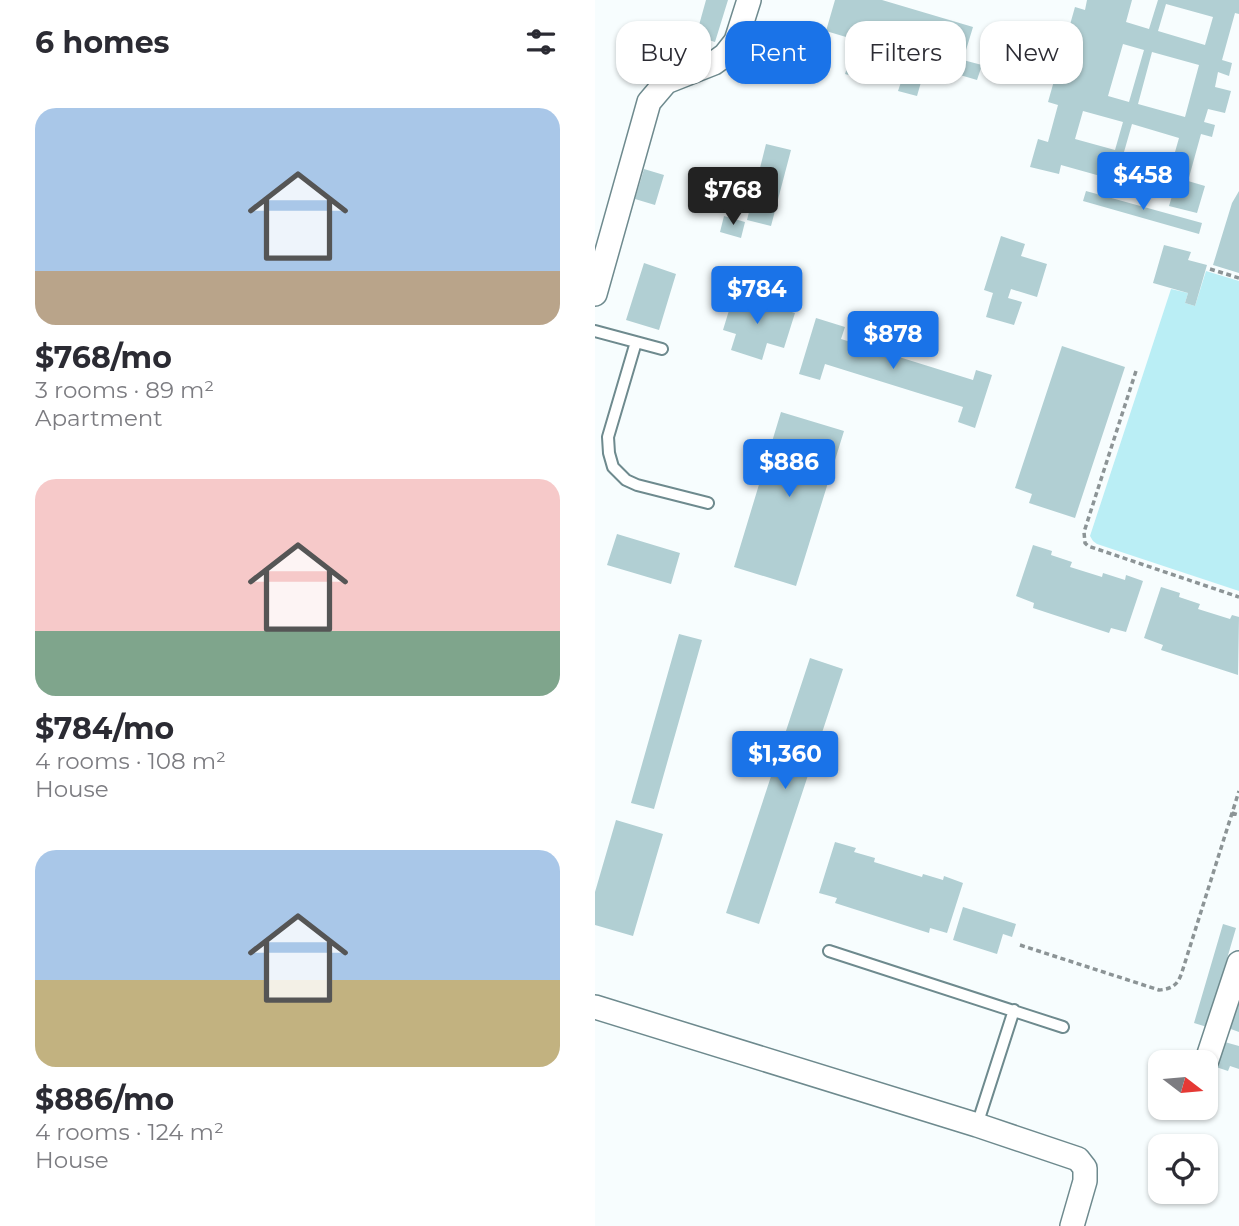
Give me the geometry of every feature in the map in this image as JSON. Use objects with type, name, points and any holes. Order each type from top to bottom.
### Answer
[{"type":"street","points":[[595,294],[649,102],[666,82],[714,63],[725,55],[736,41],[749,0]]},
{"type":"street","points":[[1210,1050],[1239,962]]},
{"type":"street","points":[[595,1007],[977,1125],[1078,1159],[1085,1168],[1085,1181],[1072,1226]]},
{"type":"lane","points":[[595,331],[662,349]]},
{"type":"lane","points":[[636,342],[608,437],[613,467],[626,480],[638,485],[708,503]]},
{"type":"lane","points":[[829,951],[1063,1027]]},
{"type":"lane","points":[[977,1125],[1014,1010]]},
{"type":"path","points":[[1210,269],[1239,278]]},
{"type":"path","points":[[1136,370],[1084,532],[1085,543],[1239,597]]},
{"type":"path","points":[[1020,945],[1159,990],[1175,985],[1180,980],[1239,791]]},
{"type":"path","points":[[1232,813],[1239,815]]},
{"type":"shaded area","points":[[1206,271],[1239,281],[1239,591],[1097,544],[1090,536],[1171,289],[1188,293],[1185,303],[1195,306]]},
{"type":"building","points":[[706,0],[728,0],[715,42],[711,41],[711,21],[700,21]]},
{"type":"building","points":[[835,0],[882,0],[953,21],[845,21],[845,37],[831,32],[829,21]]},
{"type":"building","points":[[1087,0],[1132,0],[1126,22],[1149,29],[1158,0],[1239,0],[1239,14],[1235,13],[1222,60],[1232,63],[1229,76],[1218,72],[1215,87],[1231,91],[1225,113],[1208,109],[1204,122],[1215,125],[1212,137],[1201,134],[1188,181],[1205,186],[1197,213],[1169,206],[1172,196],[1061,165],[1059,174],[1030,167],[1038,139],[1048,142],[1058,105],[1048,102],[1053,84],[1083,84],[1083,21],[1071,21],[1075,7],[1085,10]],"holes":[[[1166,4],[1213,17],[1205,45],[1158,31]],[[1123,44],[1144,50],[1129,102],[1108,96]],[[1152,52],[1199,65],[1185,117],[1138,104]],[[1083,111],[1123,122],[1115,150],[1075,139]],[[1132,124],[1179,138],[1171,166],[1124,152]]]},
{"type":"building","points":[[966,25],[973,27],[966,50]]},
{"type":"building","points":[[966,61],[980,64],[977,80],[966,77]]},
{"type":"building","points":[[900,84],[920,84],[917,96],[898,91]]},
{"type":"building","points":[[766,144],[791,150],[771,226],[747,220]]},
{"type":"building","points":[[644,169],[664,175],[655,205],[635,199]]},
{"type":"building","points":[[1086,191],[1202,223],[1199,234],[1083,201]]},
{"type":"building","points":[[1239,191],[1239,273],[1213,265],[1232,203]]},
{"type":"building","points":[[724,216],[745,222],[741,238],[720,232]]},
{"type":"building","points":[[1001,236],[1025,244],[1021,256],[1047,264],[1037,297],[1011,289],[1008,298],[1022,302],[1014,325],[986,317],[993,293],[984,290]]},
{"type":"building","points":[[1164,245],[1191,252],[1188,260],[1207,265],[1195,306],[1185,303],[1188,293],[1153,283]]},
{"type":"building","points":[[644,263],[676,274],[659,330],[626,320]]},
{"type":"building","points":[[734,294],[795,313],[784,348],[767,343],[762,360],[731,350],[736,334],[723,330]]},
{"type":"building","points":[[816,318],[845,327],[841,339],[973,380],[976,370],[992,375],[975,428],[958,422],[963,407],[825,364],[820,380],[799,374]]},
{"type":"building","points":[[1062,346],[1125,367],[1075,518],[1029,503],[1032,494],[1015,488]]},
{"type":"building","points":[[781,412],[844,431],[796,586],[734,567]]},
{"type":"building","points":[[617,534],[680,553],[671,584],[607,565]]},
{"type":"building","points":[[1033,545],[1072,562],[1070,567],[1102,577],[1103,573],[1125,580],[1126,575],[1143,581],[1126,632],[1111,628],[1109,633],[1033,608],[1034,603],[1016,596]]},
{"type":"building","points":[[1161,587],[1200,604],[1198,609],[1230,619],[1232,615],[1239,617],[1238,675],[1161,650],[1163,645],[1144,638]]},
{"type":"building","points":[[679,634],[702,640],[654,809],[631,803]]},
{"type":"building","points":[[810,658],[843,669],[759,924],[726,913]]},
{"type":"building","points":[[616,820],[663,834],[633,936],[595,925],[595,892]]},
{"type":"building","points":[[835,842],[856,848],[854,852],[875,858],[874,862],[922,877],[923,874],[943,880],[944,876],[963,883],[947,933],[930,928],[929,933],[835,903],[837,898],[819,893]]},
{"type":"building","points":[[963,907],[1016,924],[1012,937],[1003,934],[997,954],[953,940]]},
{"type":"building","points":[[1223,924],[1236,928],[1207,1027],[1194,1023]]},
{"type":"building","points":[[1239,993],[1239,1032],[1228,1028]]},
{"type":"building","points":[[1221,1041],[1239,1046],[1239,1069],[1230,1066],[1228,1071],[1218,1068]]}]
